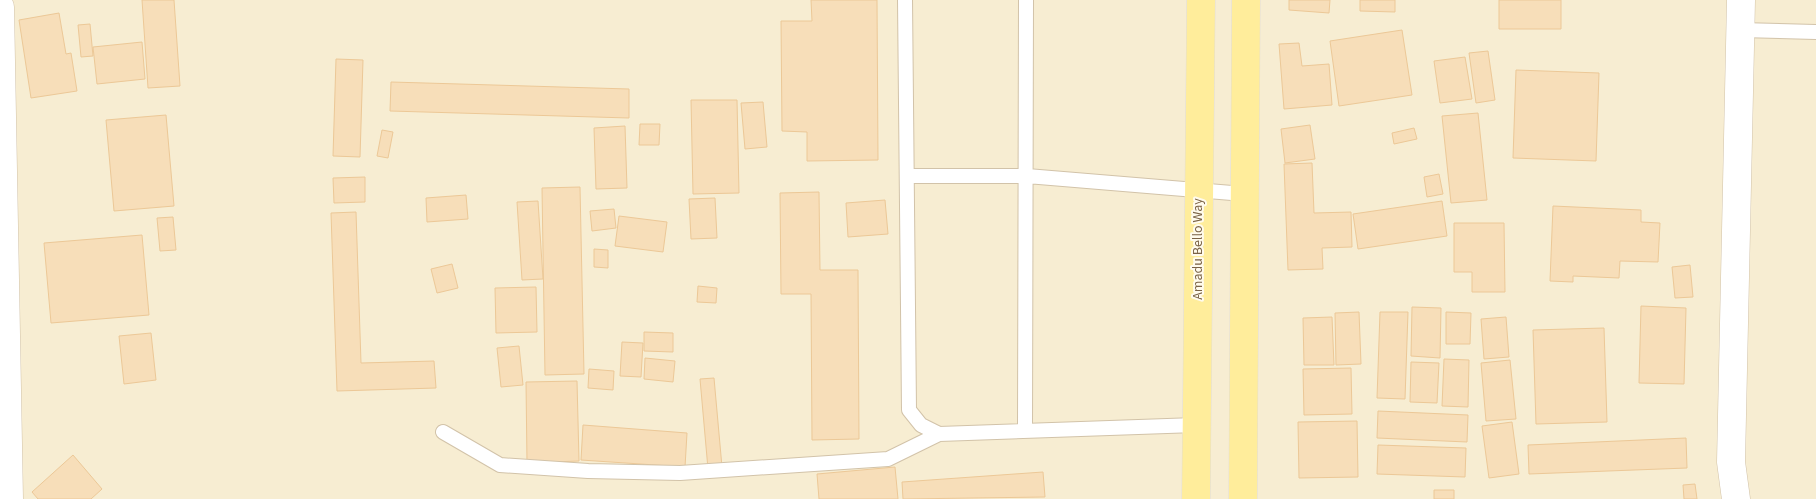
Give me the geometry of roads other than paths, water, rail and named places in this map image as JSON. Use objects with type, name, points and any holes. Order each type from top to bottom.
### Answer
[{"type":"main road","name":"Amadu Bello Way","points":[[1196,499],[1201,0]]},
{"type":"main road","points":[[1243,499],[1246,0]]},
{"type":"street","points":[[1736,499],[1731,462],[1741,0]]},
{"type":"street","points":[[0,7],[9,499]]},
{"type":"lane","points":[[906,0],[910,410],[921,425],[939,434]]},
{"type":"lane","points":[[1025,431],[1026,0]]},
{"type":"lane","points":[[1740,30],[1816,32]]},
{"type":"lane","points":[[908,176],[1027,176],[1198,188],[1244,194]]},
{"type":"lane","points":[[443,432],[500,465],[588,471],[680,473],[888,459],[939,434],[1196,425]]}]
